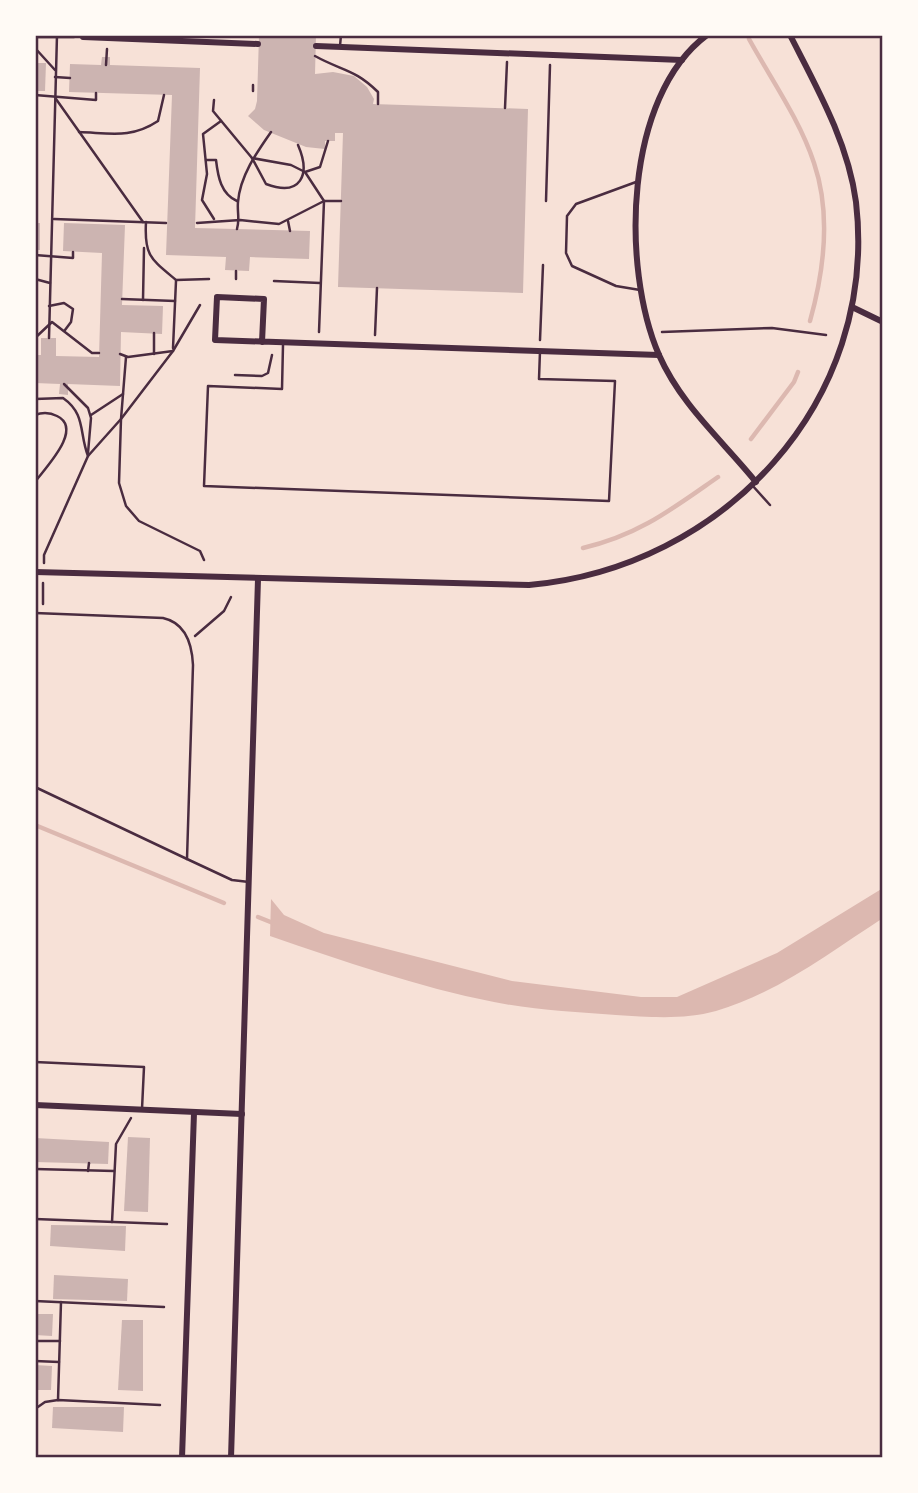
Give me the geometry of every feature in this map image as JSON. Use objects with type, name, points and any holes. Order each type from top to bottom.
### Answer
[{"type":"street","points":[[707,35],[682,60],[659,95],[650,120],[639,181],[637,240],[642,290],[659,355],[682,396],[754,483]]},
{"type":"street","points":[[35,572],[504,585],[571,580],[623,566],[674,543],[714,518],[754,483],[793,439],[814,405],[833,365],[852,307],[858,243],[851,178],[832,121],[790,35]]},
{"type":"street","points":[[83,37],[258,44]]},
{"type":"street","points":[[316,46],[682,60]]},
{"type":"street","points":[[262,342],[264,299],[217,297],[215,340],[284,343],[659,355]]},
{"type":"street","points":[[852,307],[883,322]]},
{"type":"street","points":[[231,1458],[258,579]]},
{"type":"street","points":[[35,1105],[242,1114]]},
{"type":"street","points":[[182,1458],[194,1112]]},
{"type":"lane","points":[[340,46],[341,35]]},
{"type":"lane","points":[[639,181],[576,204],[567,216],[566,253],[572,266],[616,286],[642,290]]},
{"type":"lane","points":[[284,343],[282,389],[208,386],[204,486],[609,501],[615,381],[539,379],[540,351]]},
{"type":"lane","points":[[35,415],[52,414],[62,419],[66,428],[64,441],[35,482]]},
{"type":"lane","points":[[754,483],[770,505]]},
{"type":"lane","points":[[35,613],[163,618],[175,623],[190,640],[193,665],[187,859]]},
{"type":"lane","points":[[35,787],[216,873],[249,882]]},
{"type":"lane","points":[[35,1062],[144,1067],[140,1109]]},
{"type":"path","points":[[292,35],[322,36]]},
{"type":"path","points":[[49,338],[52,323],[49,306],[57,36]]},
{"type":"path","points":[[35,37],[83,37]]},
{"type":"path","points":[[35,48],[55,69]]},
{"type":"path","points":[[106,65],[107,49]]},
{"type":"path","points":[[315,56],[361,74],[378,92],[378,104]]},
{"type":"path","points":[[505,108],[507,62]]},
{"type":"path","points":[[546,201],[550,63]]},
{"type":"path","points":[[55,77],[70,78]]},
{"type":"path","points":[[253,85],[253,91]]},
{"type":"path","points":[[35,95],[96,100],[96,93]]},
{"type":"path","points":[[79,132],[131,134],[145,130],[158,121],[164,95]]},
{"type":"path","points":[[55,97],[144,222],[144,300]]},
{"type":"path","points":[[214,100],[213,110],[252,159],[266,184],[281,189],[295,185],[305,172],[306,164],[298,145]]},
{"type":"path","points":[[203,134],[221,121]]},
{"type":"path","points":[[198,132],[203,134]]},
{"type":"path","points":[[237,229],[240,220],[238,202],[252,159],[271,132]]},
{"type":"path","points":[[203,134],[207,174],[202,200],[215,219]]},
{"type":"path","points":[[305,172],[320,167],[328,141]]},
{"type":"path","points":[[252,159],[291,165],[305,172],[324,201],[319,332]]},
{"type":"path","points":[[206,160],[216,160],[218,177],[229,197],[238,202]]},
{"type":"path","points":[[197,223],[215,219],[267,224],[288,221],[324,201],[341,201]]},
{"type":"path","points":[[53,219],[166,223]]},
{"type":"path","points":[[288,221],[290,230]]},
{"type":"path","points":[[144,247],[154,262],[176,280],[209,279]]},
{"type":"path","points":[[35,255],[73,258],[74,252]]},
{"type":"path","points":[[540,340],[543,265]]},
{"type":"path","points":[[236,271],[236,279]]},
{"type":"path","points":[[35,279],[50,283]]},
{"type":"path","points":[[173,351],[176,280]]},
{"type":"path","points":[[274,281],[321,283]]},
{"type":"path","points":[[376,335],[377,288]]},
{"type":"path","points":[[122,299],[175,301]]},
{"type":"path","points":[[49,306],[64,303],[73,309],[71,322],[65,330]]},
{"type":"path","points":[[44,564],[44,555],[88,456],[121,419],[173,351],[200,305]]},
{"type":"path","points":[[52,323],[93,353],[99,353]]},
{"type":"path","points":[[35,338],[52,323]]},
{"type":"path","points":[[661,332],[772,328],[826,335]]},
{"type":"path","points":[[154,333],[154,354]]},
{"type":"path","points":[[120,354],[126,357],[173,351]]},
{"type":"path","points":[[235,375],[262,376],[268,373],[272,355]]},
{"type":"path","points":[[126,357],[119,483],[126,506],[139,521],[200,551],[204,560]]},
{"type":"path","points":[[63,398],[63,386],[82,401],[91,415],[88,456]]},
{"type":"path","points":[[91,415],[124,393]]},
{"type":"path","points":[[43,582],[43,603],[47,614]]},
{"type":"path","points":[[190,640],[224,611],[231,597]]},
{"type":"path","points":[[112,1222],[117,1138],[140,1109]]},
{"type":"path","points":[[52,1163],[52,1169]]},
{"type":"path","points":[[88,1171],[89,1163]]},
{"type":"path","points":[[35,1169],[114,1171]]},
{"type":"path","points":[[35,1230],[35,1219],[167,1224]]},
{"type":"path","points":[[35,1301],[164,1307]]},
{"type":"path","points":[[58,1400],[61,1302]]},
{"type":"path","points":[[35,1341],[60,1342]]},
{"type":"path","points":[[35,1361],[59,1362]]},
{"type":"path","points":[[35,1409],[45,1402],[58,1400],[160,1405]]},
{"type":"shaded area","points":[[883,888],[883,918],[824,957],[760,994],[716,1011],[679,1017],[570,1012],[494,1002],[409,981],[270,936],[271,899],[284,915],[324,933],[512,981],[641,997],[677,997],[777,953]]},
{"type":"building","points":[[259,35],[316,35],[315,74],[333,72],[354,76],[367,87],[374,99],[373,104],[528,109],[523,293],[338,287],[343,133],[335,133],[335,141],[325,141],[325,149],[306,147],[264,130],[248,116],[255,109],[257,101]]},
{"type":"building","points":[[102,57],[110,57],[110,65],[200,68],[195,228],[310,231],[309,259],[250,257],[249,271],[225,270],[226,257],[166,255],[172,95],[69,92],[70,64],[101,65]]},
{"type":"building","points":[[35,63],[46,63],[45,91],[35,91]]},
{"type":"building","points":[[35,223],[40,223],[40,250],[35,250]]},
{"type":"building","points":[[64,223],[125,225],[122,305],[163,306],[162,334],[121,332],[120,386],[68,384],[68,395],[59,394],[60,384],[35,383],[35,355],[41,355],[41,338],[56,338],[56,356],[99,357],[102,253],[63,251]]},
{"type":"building","points":[[128,1137],[150,1138],[148,1212],[124,1211]]},
{"type":"building","points":[[35,1138],[109,1142],[108,1164],[35,1162]]},
{"type":"building","points":[[51,1225],[126,1226],[125,1251],[50,1246]]},
{"type":"building","points":[[54,1275],[128,1279],[127,1301],[53,1299]]},
{"type":"building","points":[[35,1314],[53,1314],[52,1336],[35,1335]]},
{"type":"building","points":[[122,1320],[143,1320],[143,1391],[118,1390]]},
{"type":"building","points":[[35,1365],[52,1366],[51,1390],[35,1390]]},
{"type":"building","points":[[53,1407],[124,1407],[123,1432],[52,1428]]},
{"type":"waterway","points":[[749,39],[801,131],[819,182],[823,202],[824,242],[810,321]]},
{"type":"waterway","points":[[751,439],[794,382],[798,372]]},
{"type":"waterway","points":[[583,548],[603,543],[638,528],[718,477]]},
{"type":"waterway","points":[[35,825],[224,903]]},
{"type":"waterway","points":[[258,917],[273,923]]}]
